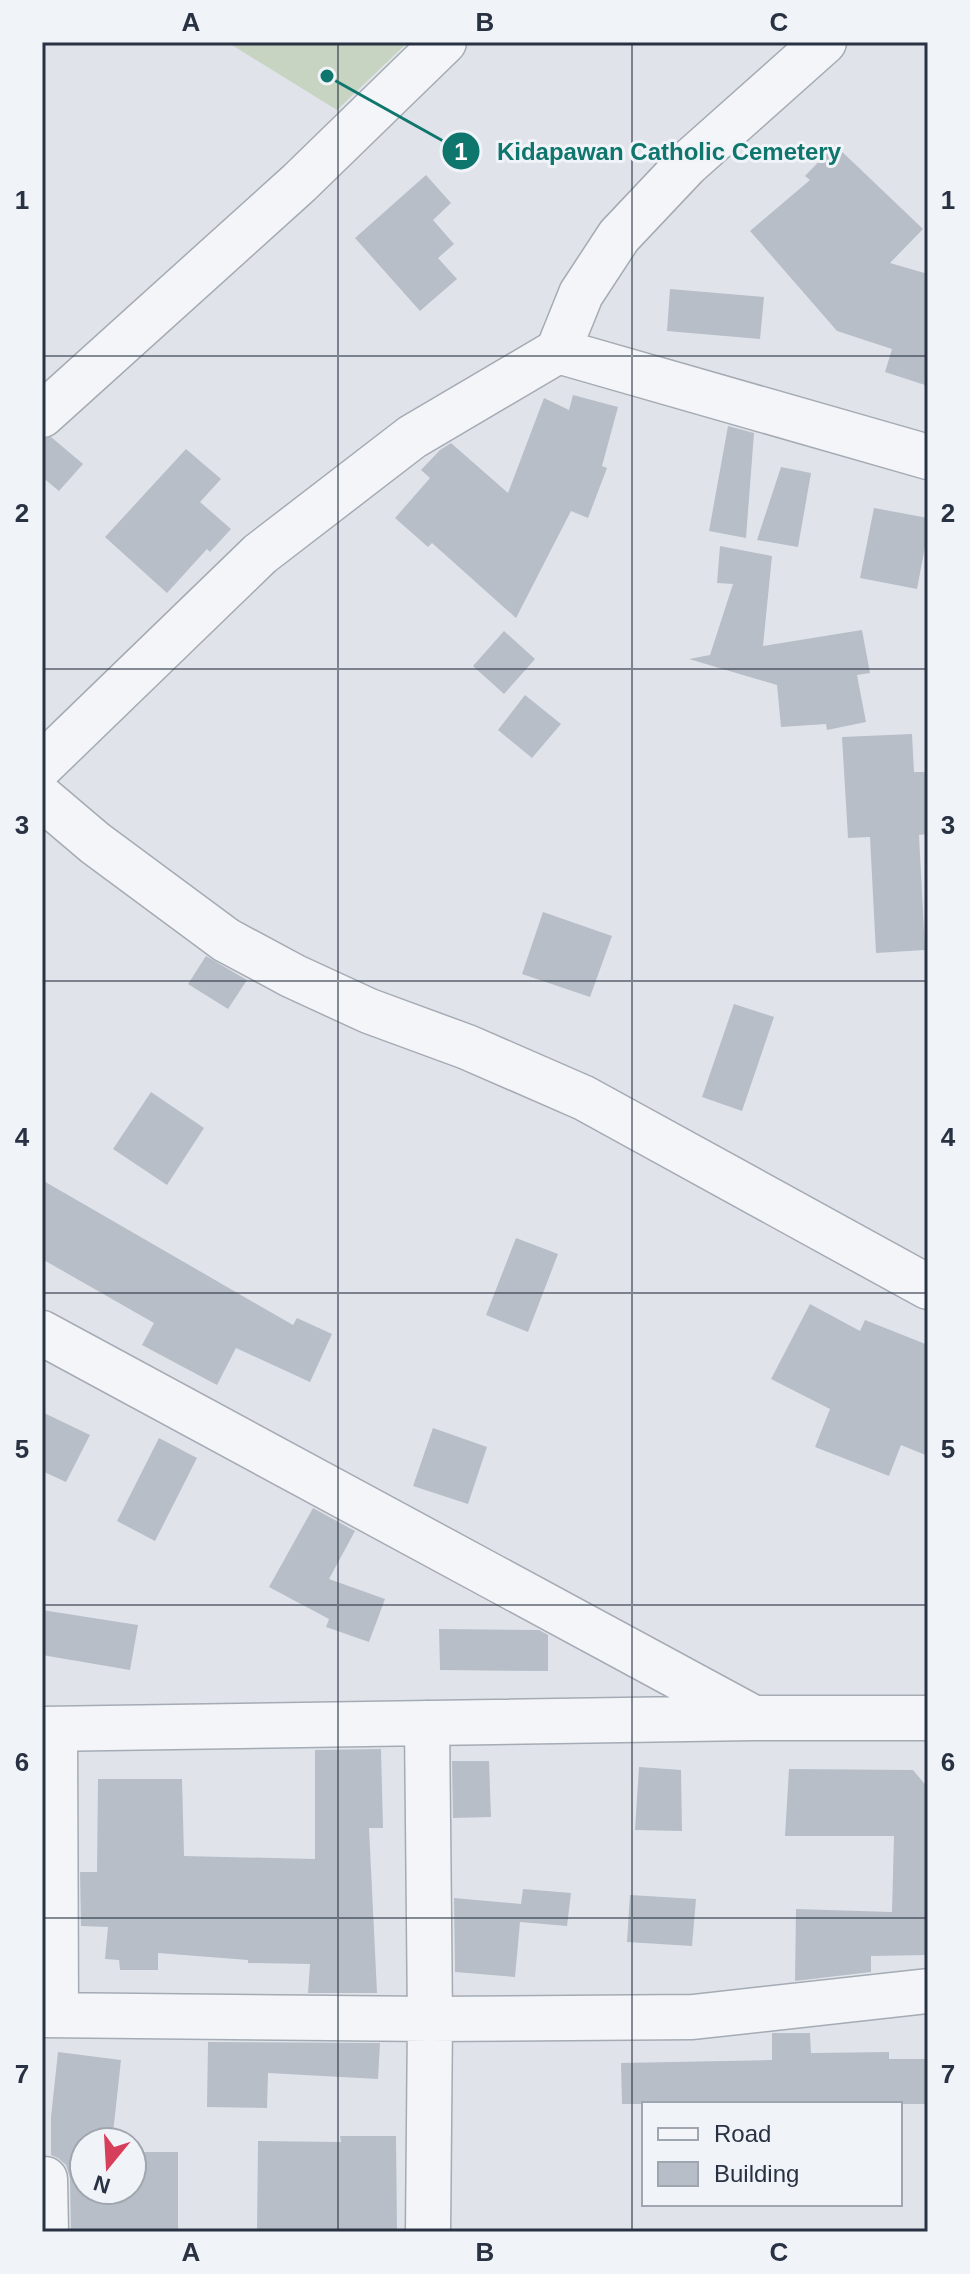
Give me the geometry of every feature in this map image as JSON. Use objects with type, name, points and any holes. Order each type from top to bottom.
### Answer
[{"type":"street","points":[[42,415],[299,183],[444,42]]},
{"type":"street","points":[[42,765],[260,554],[412,437],[558,351],[581,294],[619,236],[687,164],[824,42]]},
{"type":"street","points":[[558,351],[928,457]]},
{"type":"street","points":[[42,798],[95,843],[226,940],[293,976],[369,1011],[467,1047],[584,1098],[928,1287]]},
{"type":"street","points":[[42,1333],[754,1718]]},
{"type":"street","points":[[928,1718],[48,1729],[49,2015],[430,2019],[693,2017],[928,1991]]},
{"type":"street","points":[[427,1723],[430,2019],[428,2232]]},
{"type":"street","points":[[45,2179],[46,2232]]},
{"type":"green space","points":[[227,42],[408,42],[337,110]]},
{"type":"building","points":[[835,145],[923,229],[890,263],[928,274],[928,386],[885,372],[892,349],[837,331],[750,231],[810,180],[805,176]]},
{"type":"building","points":[[426,175],[451,203],[433,220],[454,244],[438,258],[457,279],[420,311],[355,238]]},
{"type":"building","points":[[670,289],[764,297],[760,339],[667,331]]},
{"type":"building","points":[[573,395],[618,407],[602,466],[607,468],[588,518],[571,511],[516,618],[432,543],[428,547],[395,518],[430,478],[421,470],[451,443],[508,493],[544,398],[569,410]]},
{"type":"building","points":[[728,426],[754,433],[746,538],[709,531]]},
{"type":"building","points":[[51,437],[83,464],[59,491],[42,477],[42,439]]},
{"type":"building","points":[[186,449],[221,479],[200,502],[231,529],[210,552],[207,549],[167,593],[105,537]]},
{"type":"building","points":[[781,467],[811,473],[798,547],[757,540]]},
{"type":"building","points":[[874,508],[928,518],[917,589],[860,578]]},
{"type":"building","points":[[720,546],[772,556],[763,646],[862,630],[870,673],[857,675],[866,722],[827,730],[826,724],[781,727],[777,685],[689,659],[710,655],[733,584],[717,583]]},
{"type":"building","points":[[504,631],[535,659],[504,694],[473,666]]},
{"type":"building","points":[[525,695],[561,724],[532,758],[498,730]]},
{"type":"building","points":[[912,734],[914,772],[928,772],[928,834],[919,835],[925,950],[876,953],[870,837],[848,838],[842,737]]},
{"type":"building","points":[[543,912],[612,936],[590,997],[522,974]]},
{"type":"building","points":[[206,956],[247,980],[228,1009],[188,984]]},
{"type":"building","points":[[734,1004],[774,1017],[742,1111],[702,1097]]},
{"type":"building","points":[[151,1092],[204,1128],[167,1185],[113,1149]]},
{"type":"building","points":[[42,1180],[293,1325],[297,1318],[332,1334],[310,1382],[236,1348],[217,1385],[142,1345],[154,1323],[42,1259]]},
{"type":"building","points":[[516,1238],[558,1254],[528,1332],[486,1315]]},
{"type":"building","points":[[810,1304],[860,1331],[865,1320],[928,1345],[928,1456],[901,1445],[889,1476],[815,1447],[830,1409],[771,1379]]},
{"type":"building","points":[[42,1412],[90,1435],[66,1482],[42,1471]]},
{"type":"building","points":[[433,1428],[487,1447],[468,1504],[413,1486]]},
{"type":"building","points":[[159,1438],[197,1458],[155,1541],[117,1521]]},
{"type":"building","points":[[313,1508],[355,1531],[329,1579],[385,1599],[369,1642],[326,1627],[329,1619],[269,1587]]},
{"type":"building","points":[[42,1610],[138,1625],[130,1670],[42,1655]]},
{"type":"building","points":[[439,1629],[539,1630],[548,1635],[548,1671],[440,1670]]},
{"type":"building","points":[[381,1749],[383,1828],[369,1828],[377,1993],[308,1993],[310,1964],[248,1963],[248,1960],[158,1953],[158,1970],[120,1970],[119,1960],[105,1959],[108,1927],[81,1926],[80,1872],[97,1872],[98,1779],[182,1779],[184,1856],[315,1859],[315,1750]]},
{"type":"building","points":[[452,1761],[489,1761],[491,1817],[453,1818]]},
{"type":"building","points":[[639,1767],[681,1770],[682,1831],[635,1830]]},
{"type":"building","points":[[789,1769],[913,1770],[928,1788],[928,1955],[871,1956],[871,1972],[795,1981],[796,1909],[892,1912],[894,1836],[785,1836]]},
{"type":"building","points":[[523,1889],[571,1893],[567,1926],[520,1922],[515,1977],[455,1972],[454,1898],[521,1904]]},
{"type":"building","points":[[630,1895],[696,1899],[692,1946],[627,1942]]},
{"type":"building","points":[[772,2033],[810,2033],[811,2053],[889,2052],[889,2059],[928,2059],[928,2104],[622,2104],[621,2063],[772,2060]]},
{"type":"building","points":[[208,2042],[380,2043],[378,2079],[268,2073],[267,2108],[207,2107]]},
{"type":"building","points":[[58,2052],[121,2060],[114,2126],[68,2126],[68,2172],[66,2165],[51,2155],[51,2117]]},
{"type":"building","points":[[340,2136],[396,2136],[397,2232],[257,2232],[258,2141],[341,2142]]},
{"type":"building","points":[[148,2152],[178,2152],[178,2232],[71,2232],[71,2206],[148,2206]]},
{"type":"place","name":"Kidapawan Catholic Cemetery","points":[[327,76]]}]
